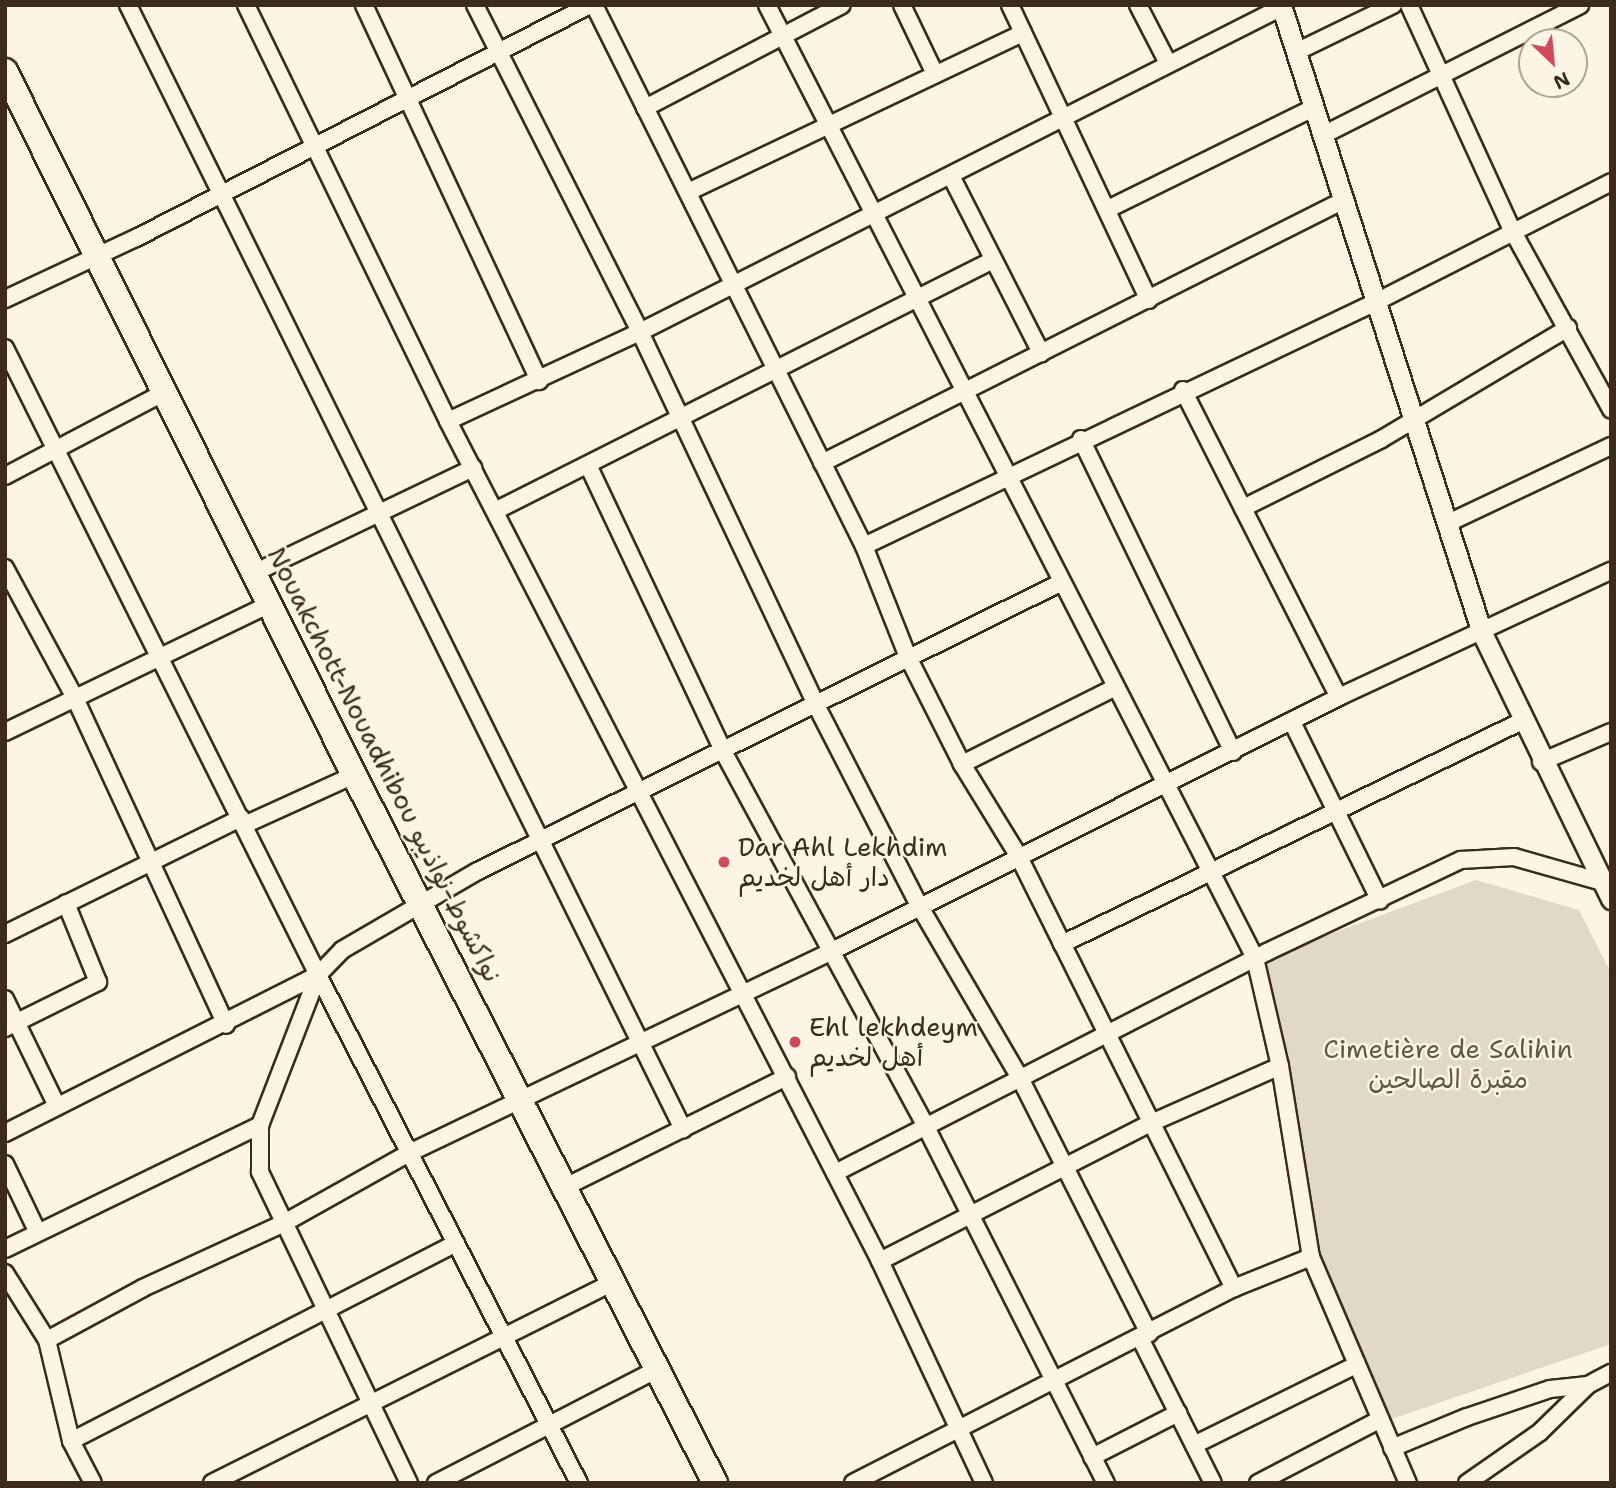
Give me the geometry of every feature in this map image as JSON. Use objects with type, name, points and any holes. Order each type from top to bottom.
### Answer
[{"type":"highway","name":"Nouakchott-Nouadhibou نواكشوط-نواذيبو","points":[[5,71],[97,253],[163,393],[256,572],[354,775],[715,1483]]},
{"type":"street","points":[[128,5],[223,194],[376,514],[543,838],[683,1129]]},
{"type":"street","points":[[246,5],[449,421],[636,792],[745,993],[880,1261],[956,1429],[984,1483]]},
{"type":"street","points":[[364,5],[539,381]]},
{"type":"street","points":[[475,5],[640,332],[816,705],[920,907],[1021,1080],[1066,1168],[1178,1413],[1213,1483]]},
{"type":"street","points":[[5,299],[223,194],[314,145],[592,5],[864,546],[908,657],[962,764],[1018,855],[1234,1288]]},
{"type":"street","points":[[767,5],[1209,876],[1255,958],[1280,1066],[1311,1257],[1408,1483]]},
{"type":"street","points":[[645,108],[782,34],[842,5]]},
{"type":"street","points":[[902,5],[935,74]]},
{"type":"street","points":[[1010,5],[1149,300]]},
{"type":"street","points":[[1139,5],[1168,63]]},
{"type":"street","points":[[1296,52],[1393,5]]},
{"type":"street","points":[[1409,5],[1444,74],[1512,230],[1607,391],[1611,409]]},
{"type":"street","points":[[1325,134],[1580,5]]},
{"type":"street","points":[[449,421],[640,332],[1281,6],[1325,134],[1374,303],[1482,633],[1541,762],[1607,890]]},
{"type":"street","points":[[688,192],[1023,33]]},
{"type":"street","points":[[1108,209],[1315,107]]},
{"type":"street","points":[[951,176],[1041,353]]},
{"type":"street","points":[[864,546],[1183,390],[1374,303],[1512,230],[1611,182]]},
{"type":"street","points":[[822,463],[1344,200]]},
{"type":"street","points":[[495,510],[993,260]]},
{"type":"street","points":[[1243,508],[1380,440],[1411,418],[1568,328]]},
{"type":"street","points":[[5,348],[161,654],[318,975],[579,1483]]},
{"type":"street","points":[[1183,390],[1339,697]]},
{"type":"street","points":[[5,476],[163,393]]},
{"type":"street","points":[[1081,439],[1233,751]]},
{"type":"street","points":[[1446,524],[1611,446]]},
{"type":"street","points":[[588,465],[723,751],[828,953],[926,1127],[1106,1483]]},
{"type":"street","points":[[256,572],[473,468]]},
{"type":"street","points":[[5,568],[75,698],[226,1025]]},
{"type":"street","points":[[47,1340],[144,1288],[284,1223],[409,1153],[828,953],[1018,855],[1163,786],[1339,697],[1611,571]]},
{"type":"street","points":[[5,1133],[226,1025],[318,975],[342,950],[420,903],[543,838],[1060,583]]},
{"type":"street","points":[[5,732],[161,654],[270,604]]},
{"type":"street","points":[[962,764],[1114,688]]},
{"type":"street","points":[[1293,722],[1334,814],[1380,901]]},
{"type":"street","points":[[1062,944],[1209,876],[1522,722]]},
{"type":"street","points":[[1541,762],[1611,733]]},
{"type":"street","points":[[5,934],[152,861],[354,775]]},
{"type":"street","points":[[835,1173],[1255,958],[1380,901],[1461,860],[1483,855],[1514,857],[1607,890]]},
{"type":"street","points":[[11,1025],[98,982],[66,903]]},
{"type":"street","points":[[318,975],[260,1125],[260,1172],[409,1483]]},
{"type":"street","points":[[5,999],[11,1025],[57,1106]]},
{"type":"street","points":[[880,1261],[1151,1123],[1280,1066]]},
{"type":"street","points":[[565,1187],[787,1077]]},
{"type":"street","points":[[5,1249],[260,1125]]},
{"type":"street","points":[[5,1164],[38,1233]]},
{"type":"street","points":[[71,1441],[456,1243]]},
{"type":"street","points":[[853,1483],[1234,1288],[1311,1257]]},
{"type":"street","points":[[5,1273],[47,1340],[71,1441],[93,1483]]},
{"type":"street","points":[[212,1483],[612,1283]]},
{"type":"street","points":[[1194,1445],[1356,1365]]},
{"type":"street","points":[[436,1483],[658,1369]]},
{"type":"street","points":[[1467,1483],[1540,1432],[1588,1385],[1611,1373]]},
{"type":"street","points":[[1392,1448],[1550,1389],[1588,1385]]},
{"type":"street","points":[[1092,1457],[1178,1413]]},
{"type":"street","points":[[1258,1483],[1379,1420]]},
{"type":"green space","name":"Cimetière de Salihin مقبرة الصالحين","points":[[1476,880],[1579,910],[1611,973],[1611,1344],[1389,1420],[1309,1242],[1266,958]]},
{"type":"place","name":"Dar Ahl Lekhdim دار أهل لخديم","points":[[724,862]]},
{"type":"place","name":"Ehl lekhdeym أهل لخديم","points":[[795,1042]]}]
